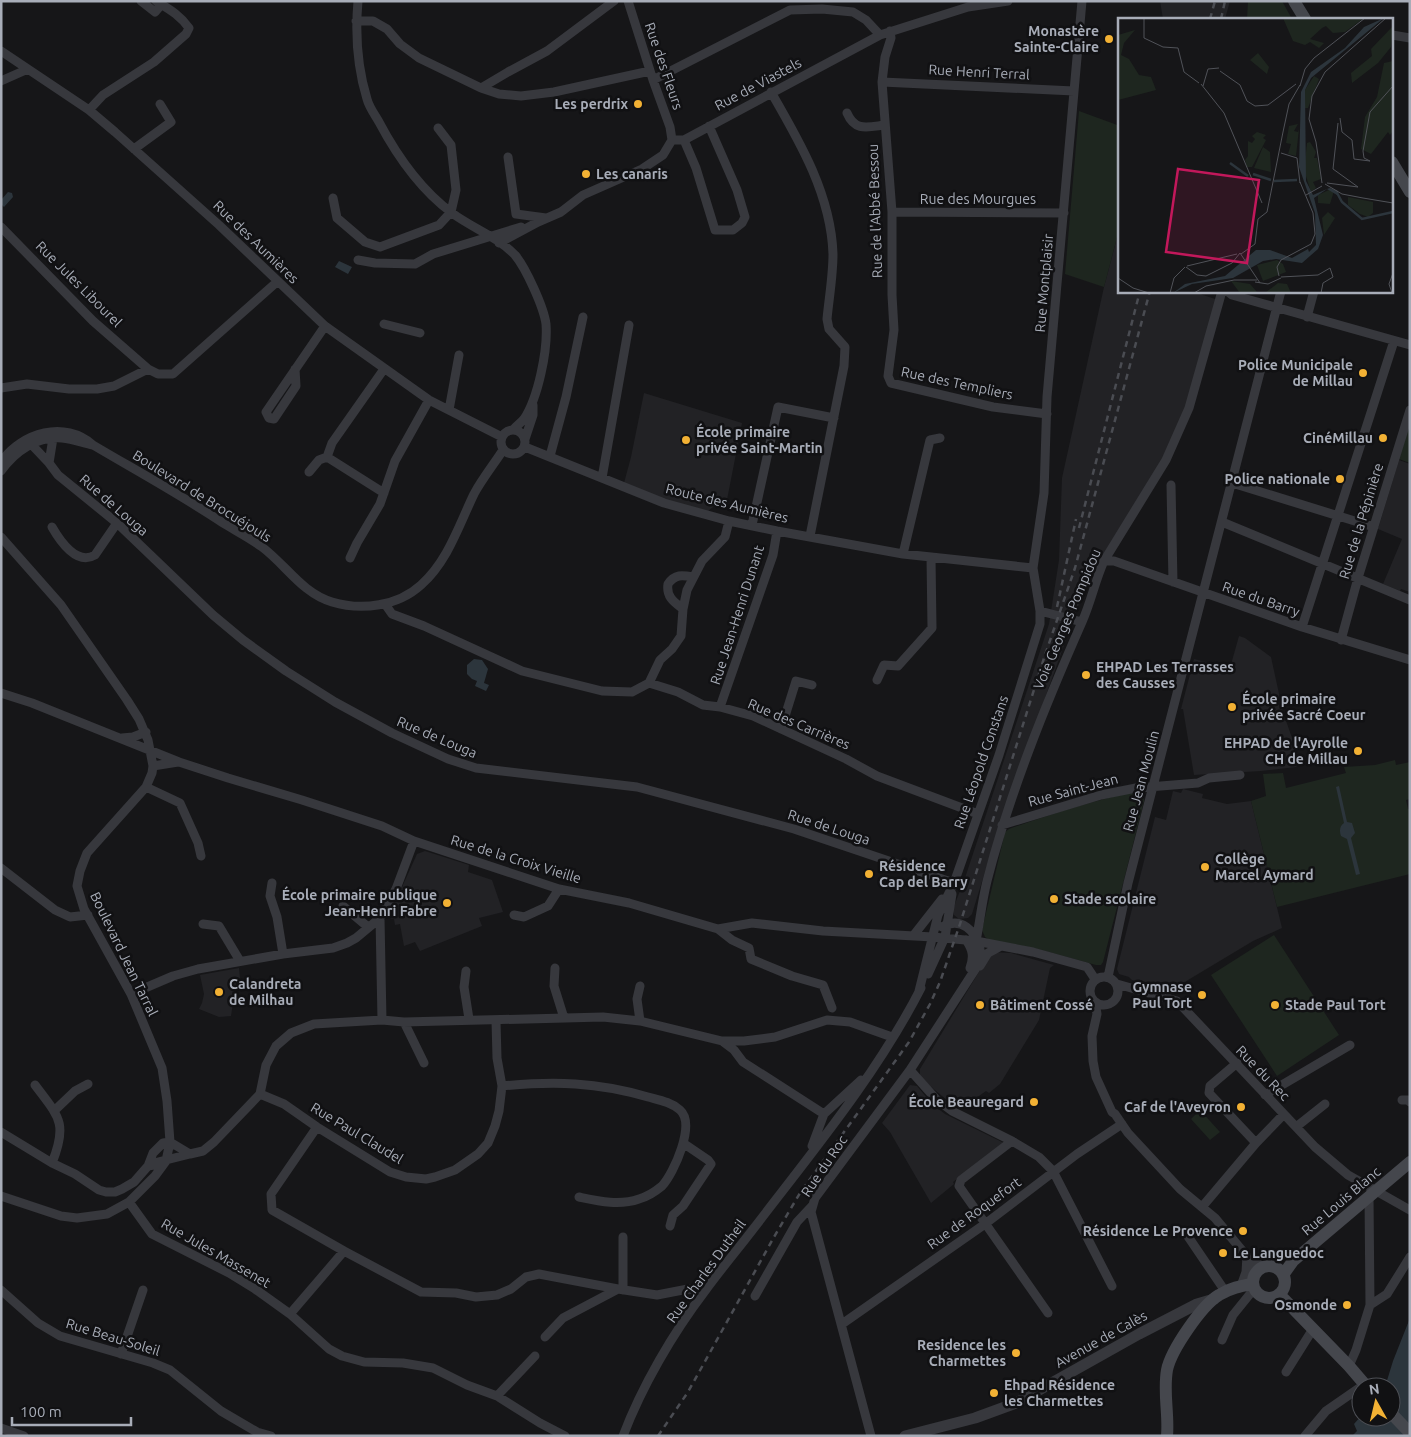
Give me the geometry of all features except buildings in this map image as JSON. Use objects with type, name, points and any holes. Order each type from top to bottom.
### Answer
[{"type":"main road","points":[[1294,1],[1304,18]]},
{"type":"main road","points":[[1394,164],[1405,175],[1410,192]]},
{"type":"main road","name":"Rue Louis Blanc","points":[[1261,1278],[1291,1263],[1410,1162]]},
{"type":"main road","points":[[1261,1278],[1258,1294],[1266,1298],[1279,1294],[1359,1377]]},
{"type":"main road","name":"Rue Louis Blanc","points":[[1261,1278],[1284,1288],[1279,1294]]},
{"type":"main road","name":"Avenue de Calès","points":[[1214,1299],[1225,1291],[1261,1278]]},
{"type":"main road","points":[[1167,1436],[1165,1382],[1170,1359],[1185,1334],[1214,1299]]},
{"type":"main road","points":[[1401,1424],[1410,1433]]},
{"type":"street","points":[[89,110],[103,95],[154,62],[186,34],[189,28],[177,13],[159,3],[155,12],[140,1]]},
{"type":"street","points":[[358,1],[356,21],[358,58],[368,101],[387,138],[404,163],[428,191],[451,212],[516,256],[542,308],[545,322],[544,350],[534,398],[533,415],[525,443],[520,452],[513,455],[503,450],[501,444],[502,437],[506,432],[513,430],[523,421],[534,398]]},
{"type":"street","points":[[481,88],[547,51],[614,1]]},
{"type":"street","name":"Rue des Fleurs","points":[[628,1],[670,127],[672,140]]},
{"type":"street","name":"Rue de Viastels","points":[[672,140],[684,140],[890,31],[968,7],[1008,1]]},
{"type":"street","name":"Rue Montplaisir","points":[[1044,612],[1033,568],[1044,493],[1046,414],[1082,1]]},
{"type":"street","points":[[653,80],[790,10],[822,5],[853,12],[866,20],[880,36]]},
{"type":"street","points":[[356,21],[373,21],[386,29],[400,44],[419,58],[481,88],[499,94],[521,96],[554,92],[650,71]]},
{"type":"street","name":"Rue de l'Abbé Bessou","points":[[890,31],[891,38],[885,57],[882,82],[892,212],[892,295]]},
{"type":"street","points":[[1394,35],[1410,38]]},
{"type":"street","name":"Rue des Aumières","points":[[1,51],[89,110],[134,149],[325,326],[429,400],[502,437]]},
{"type":"street","points":[[1,81],[28,69]]},
{"type":"street","name":"Rue Henri Terral","points":[[882,82],[1074,91]]},
{"type":"street","points":[[772,92],[800,142],[813,171],[825,207],[833,256],[827,319],[829,329],[845,346],[844,366],[810,536]]},
{"type":"street","points":[[134,149],[171,122],[160,104]]},
{"type":"street","name":"Rue de l'Abbé Bessou","points":[[847,113],[856,126],[885,125]]},
{"type":"street","points":[[684,140],[696,168],[715,230],[733,230],[742,223],[745,217],[737,190],[709,126]]},
{"type":"street","points":[[333,198],[337,218],[365,242],[380,247],[439,225],[451,212],[456,190],[451,145],[438,128]]},
{"type":"street","points":[[358,260],[375,263],[415,264],[433,254],[549,218],[561,212],[583,195],[642,169],[663,154],[672,140]]},
{"type":"street","points":[[508,156],[516,214],[549,218]]},
{"type":"street","name":"Rue des Mourgues","points":[[892,212],[1064,213]]},
{"type":"street","points":[[499,243],[538,222]]},
{"type":"street","name":"Rue Jules Libourel","points":[[1,226],[93,322],[148,369],[158,374],[173,374],[278,281]]},
{"type":"street","name":"Voie Georges Pompidou","points":[[976,941],[987,882],[1002,825],[1046,705],[1088,608],[1104,561],[1166,460],[1189,408],[1222,292]]},
{"type":"street","points":[[1229,292],[1232,295],[1276,308],[1410,345]]},
{"type":"street","name":"Rue Jean Moulin","points":[[1108,977],[1128,884],[1281,292]]},
{"type":"street","points":[[1307,316],[1314,292]]},
{"type":"street","name":"Rue des Templiers","points":[[892,295],[894,330],[888,376],[890,383],[993,407],[1046,414]]},
{"type":"street","points":[[550,456],[566,397],[583,317]]},
{"type":"street","points":[[384,324],[420,333]]},
{"type":"street","points":[[602,478],[628,325]]},
{"type":"street","points":[[295,369],[296,386],[274,419],[269,418],[266,412],[295,369],[325,326]]},
{"type":"street","points":[[1302,627],[1394,341]]},
{"type":"street","points":[[449,410],[459,355]]},
{"type":"street","points":[[1,388],[27,384],[69,389],[97,389],[114,386],[148,369]]},
{"type":"street","points":[[310,472],[319,460],[327,457],[332,443],[384,369]]},
{"type":"street","points":[[350,558],[380,504],[395,461],[429,400]]},
{"type":"street","points":[[752,525],[778,406],[834,418]]},
{"type":"street","name":"Rue de la Pépinière","points":[[1340,640],[1410,410]]},
{"type":"street","points":[[513,430],[521,432],[525,443]]},
{"type":"street","name":"Boulevard de Brocuéjouls","points":[[1,462],[8,452],[24,440],[38,434],[52,431],[71,432],[85,438],[93,445],[189,500],[261,546],[311,592],[332,602],[356,607],[385,604],[420,587],[440,564],[475,491],[503,450]]},
{"type":"street","points":[[50,463],[53,438]]},
{"type":"street","name":"Boulevard de Brocuéjouls","points":[[1,471],[18,453],[31,444],[53,438],[68,439],[93,445]]},
{"type":"street","points":[[903,554],[930,440],[940,438]]},
{"type":"street","name":"Route des Aumières","points":[[525,443],[550,456],[664,503],[729,521],[903,554],[1033,568]]},
{"type":"street","name":"Rue de Louga","points":[[31,444],[50,463],[58,475],[117,523],[212,615],[243,640],[286,671],[335,702],[392,733],[448,759],[476,768],[637,786],[794,829],[954,883]]},
{"type":"street","name":"Boulevard de Brocuéjouls","points":[[486,477],[513,455]]},
{"type":"street","points":[[327,457],[384,493]]},
{"type":"street","points":[[1232,483],[1374,527]]},
{"type":"street","points":[[1171,485],[1173,582]]},
{"type":"street","points":[[385,604],[392,614],[424,626],[522,671],[602,691],[632,692],[649,683],[660,660],[672,649],[681,636],[683,609],[687,590],[702,562],[725,537],[729,521]]},
{"type":"street","points":[[1222,522],[1410,600]]},
{"type":"street","points":[[52,527],[60,541],[77,556],[84,558],[95,556],[117,523]]},
{"type":"street","name":"Rue Jean-Henri Dunant","points":[[720,707],[773,555],[777,531]]},
{"type":"street","points":[[1,536],[61,605],[127,700],[146,732],[153,764]]},
{"type":"street","points":[[877,680],[884,665],[898,666],[932,628],[931,557]]},
{"type":"street","name":"Rue du Barry","points":[[1104,561],[1114,561],[1203,594],[1340,640],[1410,660]]},
{"type":"street","points":[[683,609],[668,596],[668,584],[676,576],[693,577]]},
{"type":"street","points":[[1044,612],[1082,622]]},
{"type":"street","name":"Rue Léopold Constans","points":[[934,934],[938,915],[954,883],[978,814],[1044,612]]},
{"type":"street","points":[[781,728],[796,680],[812,685]]},
{"type":"street","name":"Rue des Carrières","points":[[649,683],[678,692],[703,706],[720,707],[753,716],[846,759],[877,776],[978,814]]},
{"type":"street","name":"Rue de la Croix Vieille","points":[[1,693],[179,762],[382,826],[414,841],[559,889],[629,903],[718,929],[752,922],[823,931],[913,936],[934,934],[976,941]]},
{"type":"street","points":[[121,739],[146,732]]},
{"type":"street","name":"Rue de la Croix Vieille","points":[[153,764],[179,762]]},
{"type":"street","name":"Boulevard Jean Tarral","points":[[1,1196],[61,1216],[77,1218],[107,1214],[129,1202],[155,1176],[162,1161],[167,1142],[168,1121],[162,1068],[131,994],[80,899],[78,886],[82,863],[87,852],[146,787],[152,773],[153,764]]},
{"type":"street","name":"Rue Saint-Jean","points":[[1002,825],[1101,794],[1154,786],[1198,783],[1209,778],[1240,775]]},
{"type":"street","points":[[146,787],[180,803],[198,843],[201,856]]},
{"type":"street","points":[[131,994],[173,976],[198,969],[283,954],[333,948],[356,938],[380,918],[396,889],[414,841]]},
{"type":"street","points":[[1,868],[55,910],[70,917],[88,915]]},
{"type":"street","points":[[960,924],[966,924],[974,919],[987,882]]},
{"type":"street","points":[[272,883],[270,896],[277,917],[283,954]]},
{"type":"street","name":"Rue Léopold Constans","points":[[945,937],[954,883]]},
{"type":"street","name":"Rue Léopold Constans","points":[[913,936],[954,883]]},
{"type":"street","points":[[514,915],[524,917],[548,906],[559,889]]},
{"type":"street","points":[[343,906],[368,927]]},
{"type":"street","points":[[380,918],[382,1020]]},
{"type":"street","points":[[203,924],[219,926],[240,961]]},
{"type":"street","name":"Rue de la Croix Vieille","points":[[934,934],[947,924],[960,924]]},
{"type":"street","points":[[960,924],[971,929],[976,941],[1033,952],[1086,967],[1095,980]]},
{"type":"street","points":[[718,929],[732,940],[749,948],[752,959],[792,976],[823,985],[832,1008]]},
{"type":"street","name":"Rue Charles Dutheil","points":[[919,991],[934,934]]},
{"type":"street","name":"Rue Charles Dutheil","points":[[623,1436],[650,1379],[679,1329],[705,1290],[809,1156],[876,1065],[919,991],[945,937]]},
{"type":"street","points":[[963,987],[973,959],[972,948],[966,940]]},
{"type":"street","name":"Rue du Roc","points":[[871,1436],[812,1219],[812,1205],[815,1198],[910,1070],[978,965],[981,950],[976,941]]},
{"type":"street","points":[[963,987],[975,974],[988,953],[1001,946]]},
{"type":"street","points":[[555,968],[554,986],[564,1018]]},
{"type":"street","points":[[466,972],[464,987],[469,1019]]},
{"type":"street","points":[[1097,1014],[1106,1005],[1114,1001],[1120,988],[1115,981],[1108,977],[1099,977],[1095,980],[1091,984],[1090,992],[1095,1002],[1097,1014],[1092,1036],[1093,1060],[1096,1077],[1103,1095],[1122,1124],[1185,1184],[1212,1221],[1222,1228],[1249,1258],[1261,1278]]},
{"type":"street","points":[[640,986],[637,1000],[640,1021]]},
{"type":"street","name":"Rue du Rec","points":[[1120,988],[1177,1001],[1315,1147],[1372,1193],[1410,1210]]},
{"type":"street","points":[[1095,1002],[1106,1005]]},
{"type":"street","points":[[148,1166],[203,1151],[214,1142],[260,1094],[266,1066],[276,1046],[291,1033],[314,1024],[382,1020],[404,1022],[469,1019],[496,1021],[603,1017],[640,1021],[722,1041],[744,1041],[775,1037],[827,1020],[856,1024],[892,1037]]},
{"type":"street","name":"Rue Paul Claudel","points":[[260,1094],[284,1104],[317,1127],[390,1172],[426,1179],[435,1177],[455,1170],[478,1154],[483,1149],[495,1126],[502,1086],[497,1058],[496,1021]]},
{"type":"street","points":[[404,1022],[424,1063]]},
{"type":"street","points":[[722,1041],[734,1050],[743,1062],[824,1114]]},
{"type":"street","points":[[1265,1095],[1350,1045]]},
{"type":"street","points":[[1237,1063],[1210,1086],[1209,1092],[1256,1143]]},
{"type":"street","name":"Rue Charles Dutheil","points":[[809,1156],[824,1114],[876,1065]]},
{"type":"street","points":[[910,1070],[936,1099],[952,1111],[1040,1156],[1053,1171],[1112,1286]]},
{"type":"street","points":[[502,1086],[562,1082],[608,1086],[669,1103],[681,1111],[685,1119],[686,1128],[683,1143],[675,1168],[661,1186],[639,1199],[624,1202],[602,1202],[579,1197]]},
{"type":"street","points":[[54,1111],[75,1091],[88,1084]]},
{"type":"street","points":[[35,1085],[54,1111],[59,1122],[60,1143],[52,1163]]},
{"type":"street","points":[[1296,1126],[1325,1104]]},
{"type":"street","points":[[1203,1208],[1256,1143],[1284,1114]]},
{"type":"street","name":"Rue de Roquefort","points":[[842,1324],[985,1224],[1053,1171],[1122,1124]]},
{"type":"street","points":[[317,1127],[271,1194],[272,1210],[421,1292],[456,1293],[476,1297],[497,1295],[511,1289],[526,1278],[539,1274],[657,1295],[688,1289],[698,1288],[705,1290]]},
{"type":"street","points":[[1,1132],[52,1163],[75,1174],[99,1190],[106,1192],[115,1192],[134,1182],[148,1166],[153,1153],[167,1142],[190,1154]]},
{"type":"street","points":[[1012,1141],[960,1180],[959,1186],[1048,1313]]},
{"type":"street","points":[[670,1226],[673,1215],[683,1206],[711,1164],[683,1143]]},
{"type":"street","points":[[1350,1366],[1370,1305],[1372,1193]]},
{"type":"street","name":"Rue Jules Massenet","points":[[129,1202],[152,1234],[229,1273],[290,1314],[329,1349],[342,1356],[364,1362],[403,1363],[433,1368],[467,1385],[497,1396],[565,1436]]},
{"type":"street","points":[[755,1296],[797,1222],[812,1205]]},
{"type":"street","points":[[1186,1235],[1225,1291]]},
{"type":"street","points":[[621,1290],[623,1237]]},
{"type":"street","points":[[290,1314],[344,1251]]},
{"type":"street","points":[[1370,1305],[1387,1294],[1410,1256]]},
{"type":"street","points":[[1249,1258],[1246,1272],[1261,1278]]},
{"type":"street","points":[[1222,1340],[1234,1315],[1261,1278]]},
{"type":"street","name":"Rue Beau-Soleil","points":[[1,1290],[38,1324],[60,1336],[153,1363],[170,1370],[221,1411],[257,1432],[271,1436]]},
{"type":"street","points":[[121,1354],[143,1290]]},
{"type":"street","points":[[545,1337],[564,1318],[621,1290]]},
{"type":"street","name":"Avenue de Calès","points":[[905,1436],[943,1431],[1016,1403],[1139,1334],[1197,1304],[1214,1299]]},
{"type":"street","points":[[1286,1372],[1313,1329]]},
{"type":"street","points":[[497,1396],[534,1356]]},
{"type":"street","points":[[1305,1436],[1326,1410],[1351,1395]]},
{"type":"street","points":[[1,1428],[24,1436]]},
{"type":"shaded area","points":[[1160,1],[1230,1],[1225,18],[1163,18]]},
{"type":"shaded area","points":[[1248,1],[1282,1],[1291,18],[1247,18]]},
{"type":"shaded area","points":[[1079,111],[1118,125],[1118,234],[1104,287],[1065,274]]},
{"type":"shaded area","points":[[8,192],[12,193],[13,197],[4,207],[1,204],[1,200]]},
{"type":"shaded area","points":[[1118,234],[1118,292],[1194,292],[1221,301],[1192,408],[1081,598],[1000,823],[972,914],[968,918],[959,919],[954,915],[953,909],[1049,624],[1059,560],[1062,478],[1104,287]]},
{"type":"shaded area","points":[[339,261],[352,267],[348,274],[335,267]]},
{"type":"shaded area","name":"École primaire privée Saint-Martin","points":[[644,393],[742,423],[725,510],[713,507],[708,511],[666,500],[624,483]]},
{"type":"shaded area","points":[[1410,423],[1410,463],[1399,459]]},
{"type":"shaded area","points":[[1399,460],[1410,464],[1410,592],[1401,589],[1400,591],[1383,584],[1402,539],[1378,529]]},
{"type":"shaded area","name":"École primaire privée Sacré Coeur","points":[[1239,636],[1245,638],[1271,657],[1283,712],[1300,761],[1296,767],[1194,775],[1183,709],[1181,709],[1194,659],[1230,668]]},
{"type":"shaded area","points":[[474,659],[482,660],[488,669],[484,683],[489,685],[486,691],[475,686],[477,681],[467,674],[467,665]]},
{"type":"shaded area","points":[[1395,760],[1396,765],[1410,762],[1410,799],[1406,800],[1408,809],[1410,809],[1410,874],[1277,907],[1251,801],[1266,796],[1263,774],[1283,773],[1286,788],[1346,773],[1344,767],[1375,765]]},
{"type":"shaded area","points":[[1339,786],[1347,822],[1352,823],[1355,833],[1351,838],[1360,874],[1356,875],[1347,839],[1340,834],[1340,828],[1344,823],[1336,787]]},
{"type":"shaded area","name":"Collège Marcel Aymard","points":[[1183,789],[1203,794],[1202,798],[1227,804],[1251,801],[1282,928],[1253,941],[1173,989],[1169,988],[1168,991],[1132,980],[1119,974],[1117,969],[1155,817],[1166,820],[1173,791],[1181,793]]},
{"type":"shaded area","name":"Stade scolaire","points":[[1139,791],[1143,794],[1144,801],[1101,965],[1034,948],[990,940],[985,937],[982,930],[1005,832],[1073,808]]},
{"type":"shaded area","name":"École primaire publique Jean-Henri Fabre","points":[[425,851],[469,865],[468,872],[492,880],[503,912],[479,918],[482,926],[420,951],[415,942],[404,946],[400,924],[395,925],[394,919],[388,918],[389,910],[398,896],[417,854]]},
{"type":"shaded area","name":"Stade Paul Tort","points":[[1274,935],[1339,1035],[1277,1076],[1211,975]]},
{"type":"shaded area","points":[[991,952],[1011,953],[1054,965],[1050,968],[1039,1020],[1000,1084],[989,1093],[986,1091],[959,1110],[924,1081],[920,1075],[920,1069]]},
{"type":"shaded area","name":"Calandreta de Milhau","points":[[239,968],[240,978],[232,996],[231,1016],[219,1017],[199,1009],[204,994],[200,975]]},
{"type":"shaded area","points":[[910,1085],[917,1086],[932,1104],[945,1114],[1004,1143],[953,1182],[954,1184],[931,1203],[890,1132],[882,1123]]},
{"type":"shaded area","points":[[1200,1110],[1220,1132],[1210,1140],[1191,1119]]},
{"type":"shaded area","points":[[1410,1318],[1410,1436],[1352,1436],[1357,1431],[1355,1427],[1401,1427],[1401,1377],[1388,1377]]},
{"type":"railway","points":[[1210,18],[1215,1]]},
{"type":"railway","points":[[1221,18],[1225,1]]},
{"type":"railway","points":[[1079,528],[1140,292]]},
{"type":"railway","points":[[658,1436],[688,1392],[800,1193],[909,1042],[940,982],[1045,655],[1075,568],[1150,292]]},
{"type":"railway","points":[[1057,607],[1076,519]]},
{"type":"place","name":"Monastère Sainte-Claire","points":[[1109,39]]},
{"type":"place","name":"Les perdrix","points":[[638,104]]},
{"type":"place","name":"Les canaris","points":[[586,174]]},
{"type":"place","name":"Police Municipale de Millau","points":[[1363,373]]},
{"type":"place","name":"CinéMillau","points":[[1383,438]]},
{"type":"place","name":"École primaire privée Saint-Martin","points":[[686,440]]},
{"type":"place","name":"Police nationale","points":[[1340,479]]},
{"type":"place","name":"EHPAD Les Terrasses des Causses","points":[[1086,675]]},
{"type":"place","name":"École primaire privée Sacré Coeur","points":[[1232,707]]},
{"type":"place","name":"EHPAD de l'Ayrolle CH de Millau","points":[[1358,751]]},
{"type":"place","name":"Collège Marcel Aymard","points":[[1205,867]]},
{"type":"place","name":"Résidence Cap del Barry","points":[[869,874]]},
{"type":"place","name":"Stade scolaire","points":[[1054,899]]},
{"type":"place","name":"École primaire publique Jean-Henri Fabre","points":[[447,903]]},
{"type":"place","name":"Calandreta de Milhau","points":[[219,992]]},
{"type":"place","name":"Gymnase Paul Tort","points":[[1202,995]]},
{"type":"place","name":"Bâtiment Cossé","points":[[980,1005]]},
{"type":"place","name":"Stade Paul Tort","points":[[1275,1005]]},
{"type":"place","name":"École Beauregard","points":[[1034,1102]]},
{"type":"place","name":"Caf de l'Aveyron","points":[[1241,1107]]},
{"type":"place","name":"Résidence Le Provence","points":[[1243,1231]]},
{"type":"place","name":"Le Languedoc","points":[[1223,1253]]},
{"type":"place","name":"Osmonde","points":[[1347,1305]]},
{"type":"place","name":"Residence les Charmettes","points":[[1016,1353]]},
{"type":"place","name":"Ehpad Résidence les Charmettes","points":[[994,1393]]}]
